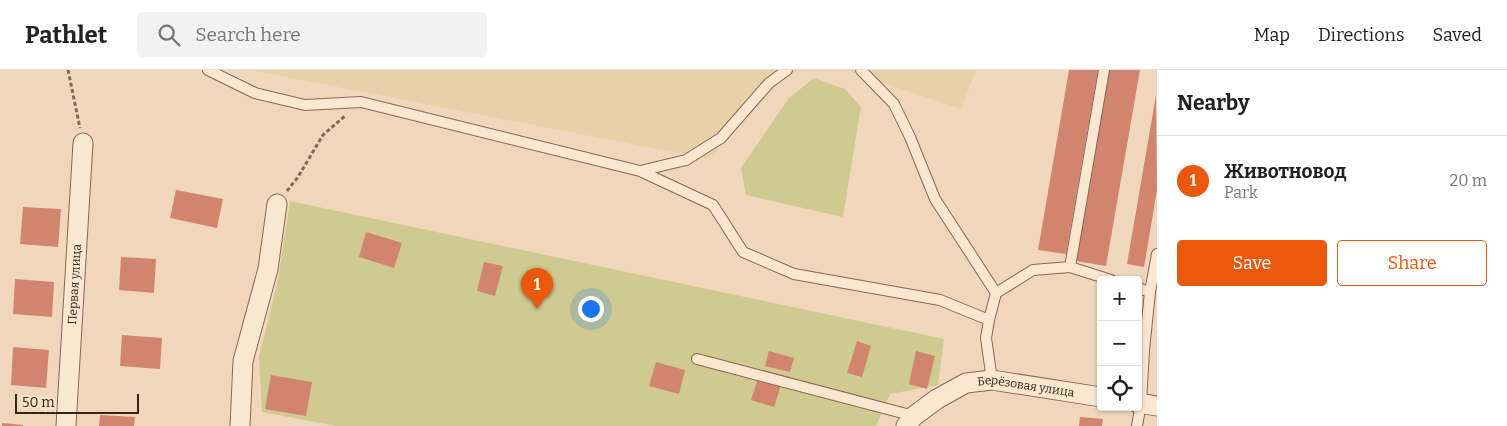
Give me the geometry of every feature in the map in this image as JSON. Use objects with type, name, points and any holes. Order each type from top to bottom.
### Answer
[{"type":"street","name":"Первая улица","points":[[66,426],[83,143]]},
{"type":"street","points":[[240,426],[243,361],[268,269],[277,204]]},
{"type":"street","name":"Берёзовая улица","points":[[910,421],[936,399],[966,383],[992,380],[1097,396]]},
{"type":"lane","points":[[208,70],[256,93],[305,105],[361,102],[640,171],[714,204],[743,252],[794,274],[940,300],[989,320]]},
{"type":"lane","points":[[640,171],[686,160],[721,138],[769,83],[787,70]]},
{"type":"lane","points":[[861,70],[894,104],[910,137],[935,199],[996,293]]},
{"type":"lane","points":[[1070,267],[1104,70]]},
{"type":"lane","points":[[1136,426],[1146,404],[1144,350],[1150,292],[1157,254]]},
{"type":"lane","points":[[992,380],[986,338],[996,293],[1033,270],[1070,267],[1098,276]]},
{"type":"lane","points":[[1142,289],[1150,292]]},
{"type":"lane","points":[[697,360],[910,421]]},
{"type":"path","points":[[68,70],[83,143]]},
{"type":"path","points":[[277,204],[298,177],[324,135],[361,102]]},
{"type":"shaded area","points":[[250,70],[976,70],[961,109],[848,71],[790,71],[709,159]]},
{"type":"shaded area","points":[[814,78],[845,89],[861,107],[843,217],[746,195],[741,168],[789,98]]},
{"type":"shaded area","points":[[290,201],[944,339],[938,385],[890,394],[876,426],[336,426],[262,412],[259,357],[278,280]]},
{"type":"building","points":[[1069,70],[1098,70],[1066,254],[1038,250]]},
{"type":"building","points":[[1109,70],[1140,70],[1106,266],[1076,261]]},
{"type":"building","points":[[1156,95],[1157,190],[1144,267],[1127,264]]},
{"type":"building","points":[[176,190],[223,199],[217,228],[170,218]]},
{"type":"building","points":[[23,207],[61,209],[58,247],[20,244]]},
{"type":"building","points":[[366,232],[402,243],[394,268],[359,257]]},
{"type":"building","points":[[121,257],[156,259],[154,293],[119,290]]},
{"type":"building","points":[[484,262],[503,266],[495,296],[477,291]]},
{"type":"building","points":[[15,279],[54,282],[52,317],[13,314]]},
{"type":"building","points":[[122,335],[162,338],[160,369],[120,366]]},
{"type":"building","points":[[857,341],[871,346],[862,377],[847,373]]},
{"type":"building","points":[[13,347],[49,350],[46,388],[11,385]]},
{"type":"building","points":[[769,351],[794,358],[790,372],[765,366]]},
{"type":"building","points":[[916,351],[935,356],[927,389],[909,384]]},
{"type":"building","points":[[656,362],[685,370],[679,394],[649,386]]},
{"type":"building","points":[[271,375],[312,382],[306,416],[265,409]]},
{"type":"building","points":[[758,378],[781,385],[774,407],[751,400]]},
{"type":"building","points":[[100,415],[135,417],[134,426],[99,426]]},
{"type":"building","points":[[1080,417],[1103,419],[1102,426],[1079,426]]},
{"type":"building","points":[[2,423],[23,425],[23,426],[2,426]]},
{"type":"place","name":"Животновод","points":[[537,309]]}]
